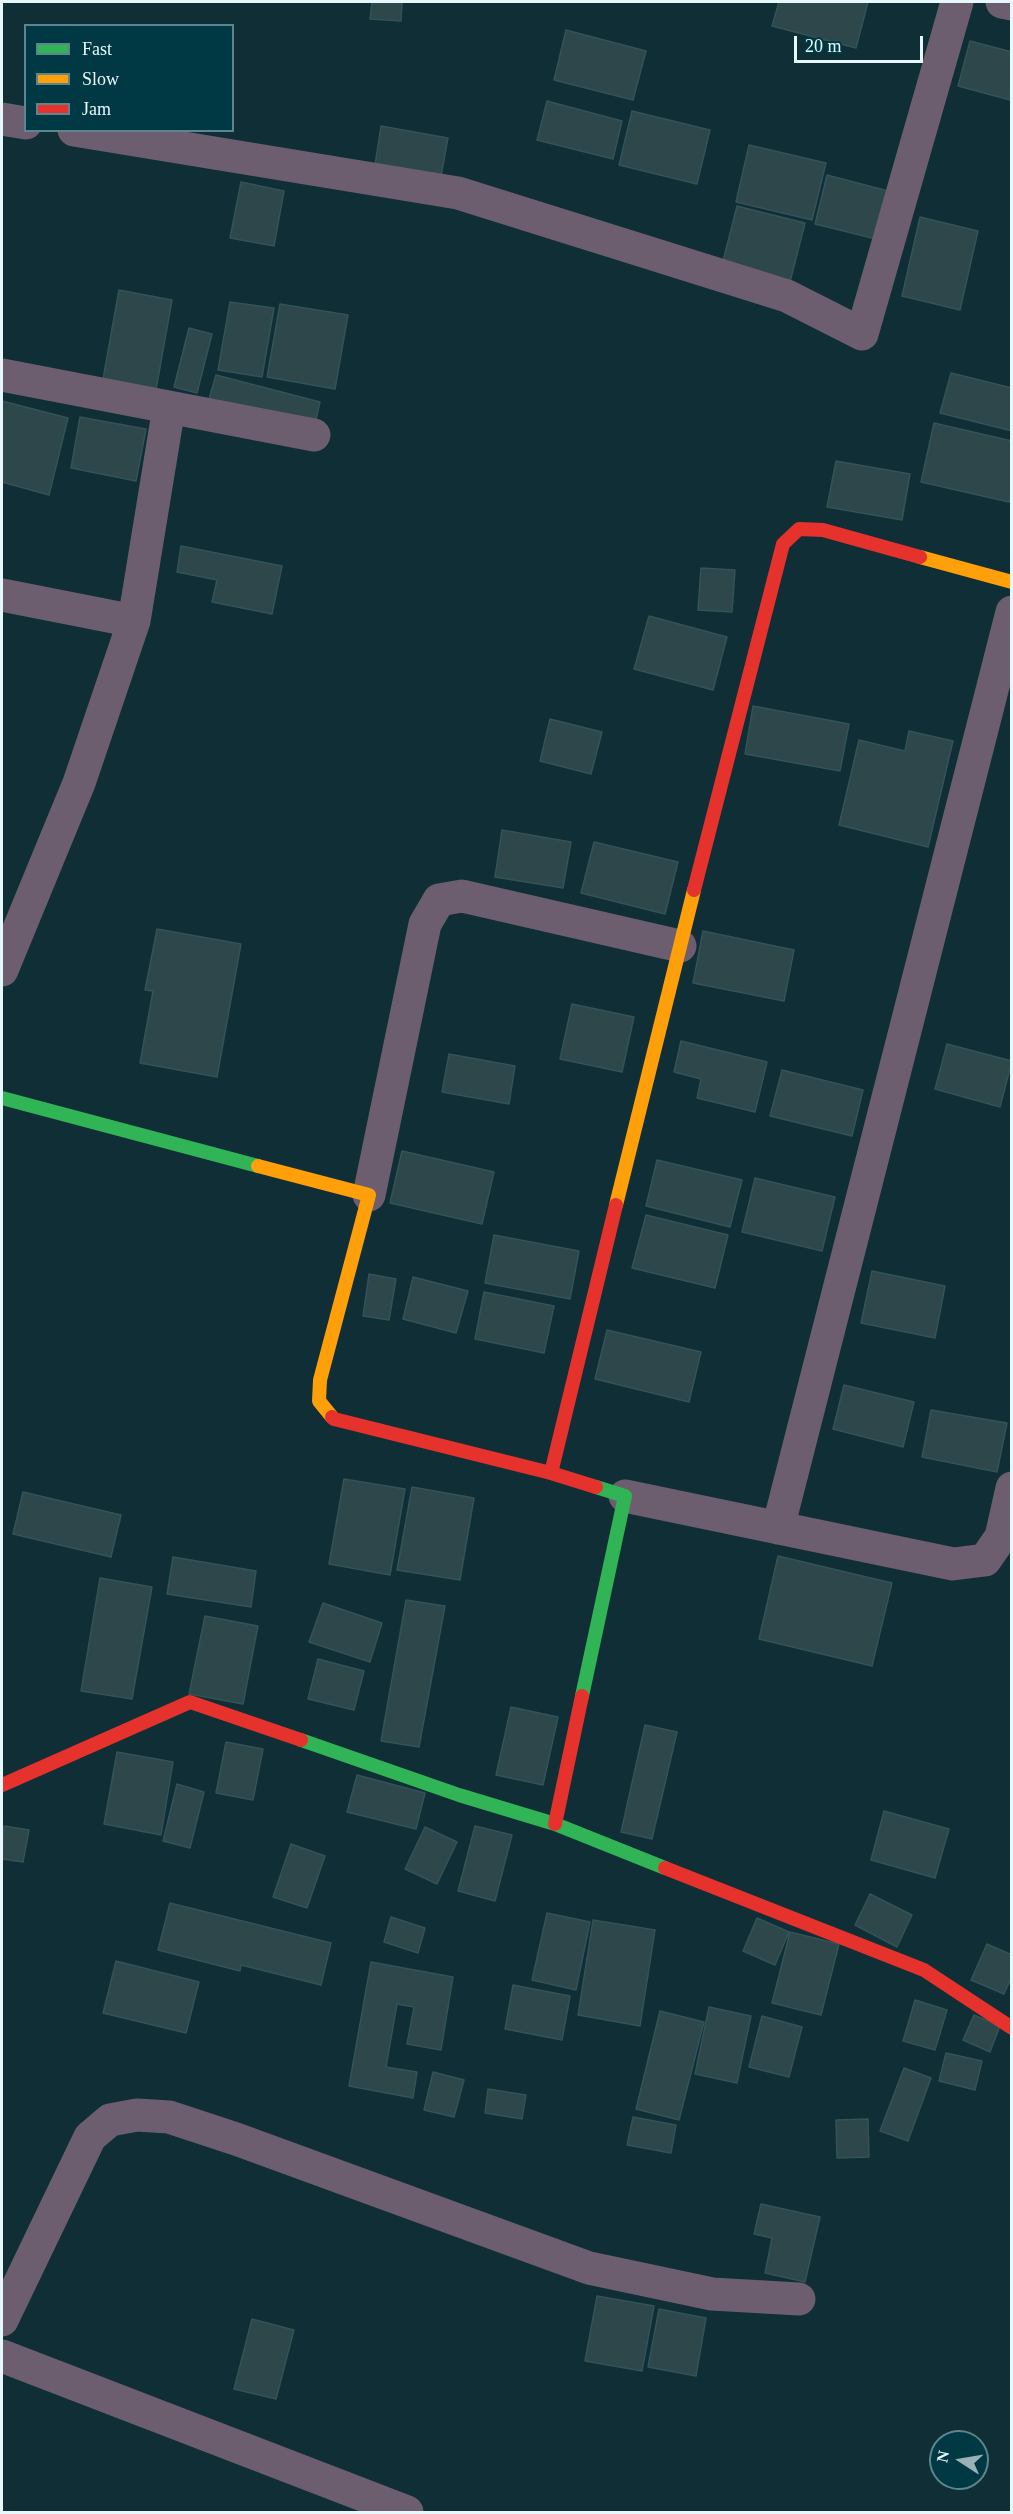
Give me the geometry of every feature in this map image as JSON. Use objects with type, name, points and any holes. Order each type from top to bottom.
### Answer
[{"type":"street","points":[[86,132],[458,193],[787,296],[862,334],[957,2]]},
{"type":"street","points":[[1002,2],[1011,4]]},
{"type":"street","points":[[2,119],[24,123]]},
{"type":"street","points":[[2,375],[314,435]]},
{"type":"street","points":[[2,970],[79,783],[134,621],[169,407]]},
{"type":"street","points":[[551,1473],[680,946],[783,544],[799,529],[823,530],[1011,582]]},
{"type":"street","points":[[2,595],[134,621]]},
{"type":"street","points":[[778,1528],[1011,612]]},
{"type":"street","points":[[680,946],[462,896],[440,900],[425,924],[369,1195],[320,1380],[319,1401],[333,1419],[551,1473],[625,1496],[953,1564],[985,1560],[1000,1537],[1011,1488]]},
{"type":"street","points":[[2,1098],[369,1195]]},
{"type":"street","points":[[555,1824],[625,1496]]},
{"type":"street","points":[[2,1785],[190,1702],[459,1795],[555,1824],[924,1970],[1011,2028]]},
{"type":"street","points":[[2,2320],[90,2137],[110,2120],[137,2115],[169,2117],[236,2139],[589,2268],[712,2294],[799,2299]]},
{"type":"street","points":[[2,2356],[406,2512]]},
{"type":"building","points":[[372,2],[402,2],[401,21],[370,19]]},
{"type":"building","points":[[779,2],[868,2],[856,48],[772,26]]},
{"type":"building","points":[[566,30],[646,51],[633,100],[554,80]]},
{"type":"building","points":[[970,41],[1012,52],[1010,100],[958,86]]},
{"type":"building","points":[[547,101],[622,121],[613,159],[537,140]]},
{"type":"building","points":[[632,111],[710,130],[697,184],[619,165]]},
{"type":"building","points":[[381,126],[448,138],[441,176],[375,165]]},
{"type":"building","points":[[749,145],[826,163],[812,220],[736,202]]},
{"type":"building","points":[[827,175],[896,193],[884,241],[815,224]]},
{"type":"building","points":[[241,182],[284,191],[274,246],[230,238]]},
{"type":"building","points":[[737,206],[805,223],[789,286],[721,269]]},
{"type":"building","points":[[920,217],[978,231],[960,310],[902,296]]},
{"type":"building","points":[[119,290],[172,300],[155,395],[102,385]]},
{"type":"building","points":[[230,302],[274,308],[262,377],[218,370]]},
{"type":"building","points":[[280,304],[348,315],[335,389],[267,377]]},
{"type":"building","points":[[189,328],[212,334],[197,393],[174,387]]},
{"type":"building","points":[[951,373],[1012,388],[1012,431],[940,413]]},
{"type":"building","points":[[216,375],[320,402],[313,432],[207,406]]},
{"type":"building","points":[[2,401],[68,418],[49,495],[2,482]]},
{"type":"building","points":[[80,417],[146,429],[136,481],[71,468]]},
{"type":"building","points":[[934,423],[1012,441],[1012,489],[1009,502],[921,482]]},
{"type":"building","points":[[836,461],[910,474],[902,520],[827,507]]},
{"type":"building","points":[[181,546],[282,566],[272,614],[212,602],[217,580],[177,572]]},
{"type":"building","points":[[701,568],[735,570],[732,612],[698,610]]},
{"type":"building","points":[[649,616],[727,637],[713,690],[634,669]]},
{"type":"building","points":[[753,706],[849,724],[840,771],[745,754]]},
{"type":"building","points":[[550,719],[602,732],[591,774],[540,761]]},
{"type":"building","points":[[909,731],[953,741],[928,847],[839,825],[859,740],[905,751]]},
{"type":"building","points":[[502,830],[571,842],[563,888],[495,877]]},
{"type":"building","points":[[594,842],[678,862],[665,914],[581,893]]},
{"type":"building","points":[[157,929],[241,944],[217,1077],[140,1063],[153,991],[145,990]]},
{"type":"building","points":[[703,931],[794,950],[784,1001],[693,983]]},
{"type":"building","points":[[572,1004],[634,1017],[622,1072],[560,1059]]},
{"type":"building","points":[[681,1041],[767,1062],[755,1112],[697,1098],[701,1079],[674,1072]]},
{"type":"building","points":[[947,1044],[1012,1061],[1000,1107],[935,1089]]},
{"type":"building","points":[[449,1054],[515,1066],[509,1104],[442,1092]]},
{"type":"building","points":[[782,1070],[863,1090],[852,1136],[770,1116]]},
{"type":"building","points":[[402,1151],[494,1172],[482,1224],[390,1203]]},
{"type":"building","points":[[657,1160],[742,1180],[730,1227],[646,1206]]},
{"type":"building","points":[[755,1178],[835,1197],[822,1251],[742,1232]]},
{"type":"building","points":[[646,1215],[728,1235],[715,1288],[632,1268]]},
{"type":"building","points":[[494,1235],[579,1251],[570,1299],[485,1283]]},
{"type":"building","points":[[872,1271],[945,1286],[935,1338],[861,1323]]},
{"type":"building","points":[[369,1274],[396,1279],[389,1320],[363,1316]]},
{"type":"building","points":[[413,1277],[468,1291],[456,1333],[403,1319]]},
{"type":"building","points":[[484,1292],[554,1306],[544,1353],[475,1339]]},
{"type":"building","points":[[607,1330],[701,1352],[689,1402],[595,1379]]},
{"type":"building","points":[[844,1385],[914,1402],[903,1447],[833,1429]]},
{"type":"building","points":[[931,1410],[1007,1423],[997,1472],[922,1457]]},
{"type":"building","points":[[344,1479],[405,1489],[390,1575],[329,1564]]},
{"type":"building","points":[[412,1487],[474,1498],[460,1580],[397,1570]]},
{"type":"building","points":[[23,1492],[121,1515],[111,1557],[13,1534]]},
{"type":"building","points":[[778,1556],[892,1583],[872,1666],[759,1639]]},
{"type":"building","points":[[173,1557],[256,1571],[251,1607],[167,1594]]},
{"type":"building","points":[[100,1578],[152,1587],[132,1699],[81,1691]]},
{"type":"building","points":[[406,1600],[445,1606],[419,1747],[381,1741]]},
{"type":"building","points":[[323,1603],[382,1623],[370,1662],[309,1642]]},
{"type":"building","points":[[205,1616],[258,1626],[243,1704],[189,1694]]},
{"type":"building","points":[[318,1659],[364,1671],[354,1710],[308,1699]]},
{"type":"building","points":[[511,1707],[558,1717],[543,1785],[496,1775]]},
{"type":"building","points":[[645,1725],[677,1732],[652,1839],[621,1832]]},
{"type":"building","points":[[226,1742],[263,1749],[253,1800],[216,1793]]},
{"type":"building","points":[[117,1752],[173,1762],[161,1835],[104,1824]]},
{"type":"building","points":[[357,1775],[425,1793],[416,1829],[347,1812]]},
{"type":"building","points":[[177,1784],[204,1792],[190,1848],[163,1841]]},
{"type":"building","points":[[884,1811],[949,1829],[935,1878],[871,1860]]},
{"type":"building","points":[[4,1826],[29,1830],[23,1862],[2,1859]]},
{"type":"building","points":[[475,1826],[512,1835],[495,1901],[458,1891]]},
{"type":"building","points":[[425,1827],[457,1842],[437,1884],[405,1869]]},
{"type":"building","points":[[291,1844],[325,1856],[307,1908],[273,1897]]},
{"type":"building","points":[[870,1894],[912,1915],[897,1947],[855,1925]]},
{"type":"building","points":[[170,1903],[331,1943],[321,1985],[241,1965],[240,1971],[158,1950]]},
{"type":"building","points":[[547,1913],[590,1922],[576,1990],[532,1980]]},
{"type":"building","points":[[391,1917],[425,1928],[418,1953],[384,1942]]},
{"type":"building","points":[[757,1918],[789,1932],[775,1965],[743,1951]]},
{"type":"building","points":[[593,1920],[655,1930],[640,2026],[578,2015]]},
{"type":"building","points":[[790,1932],[839,1944],[821,2015],[772,2003]]},
{"type":"building","points":[[987,1944],[1012,1955],[1012,1976],[1004,1994],[971,1980]]},
{"type":"building","points":[[116,1961],[199,1982],[186,2033],[103,2013]]},
{"type":"building","points":[[371,1962],[453,1977],[441,2050],[407,2044],[414,2007],[397,2004],[386,2067],[417,2072],[413,2098],[349,2086]]},
{"type":"building","points":[[513,1985],[570,1996],[562,2040],[505,2029]]},
{"type":"building","points":[[915,2000],[947,2010],[935,2050],[903,2041]]},
{"type":"building","points":[[709,2007],[751,2016],[737,2083],[695,2074]]},
{"type":"building","points":[[660,2011],[704,2022],[679,2120],[636,2109]]},
{"type":"building","points":[[974,2015],[1000,2026],[990,2052],[963,2040]]},
{"type":"building","points":[[762,2016],[802,2027],[789,2077],[749,2067]]},
{"type":"building","points":[[946,2053],[982,2061],[975,2090],[939,2081]]},
{"type":"building","points":[[904,2068],[931,2078],[908,2141],[880,2131]]},
{"type":"building","points":[[433,2072],[464,2080],[454,2117],[424,2110]]},
{"type":"building","points":[[488,2089],[526,2095],[522,2119],[485,2113]]},
{"type":"building","points":[[633,2117],[676,2125],[671,2153],[627,2145]]},
{"type":"building","points":[[868,2119],[869,2157],[837,2158],[836,2120]]},
{"type":"building","points":[[761,2204],[820,2217],[805,2282],[765,2273],[772,2238],[754,2234]]},
{"type":"building","points":[[597,2296],[654,2306],[642,2371],[585,2361]]},
{"type":"building","points":[[659,2309],[706,2318],[696,2376],[648,2367]]},
{"type":"building","points":[[252,2319],[294,2330],[276,2399],[234,2389]]},
{"type":"traffic: fast","points":[[2,1098],[258,1166]]},
{"type":"traffic: fast","points":[[582,1696],[625,1496],[596,1487]]},
{"type":"traffic: fast","points":[[301,1740],[459,1795],[555,1824],[665,1868]]},
{"type":"traffic: slow","points":[[920,557],[1012,582]]},
{"type":"traffic: slow","points":[[616,1205],[694,890]]},
{"type":"traffic: slow","points":[[258,1166],[369,1195],[320,1380],[319,1401],[332,1417]]},
{"type":"traffic: jam","points":[[694,890],[783,544],[799,529],[823,530],[920,557]]},
{"type":"traffic: jam","points":[[551,1473],[616,1205]]},
{"type":"traffic: jam","points":[[332,1417],[551,1473],[596,1487]]},
{"type":"traffic: jam","points":[[555,1824],[582,1696]]},
{"type":"traffic: jam","points":[[2,1785],[190,1702],[301,1740]]},
{"type":"traffic: jam","points":[[665,1868],[924,1970],[1012,2028]]}]
